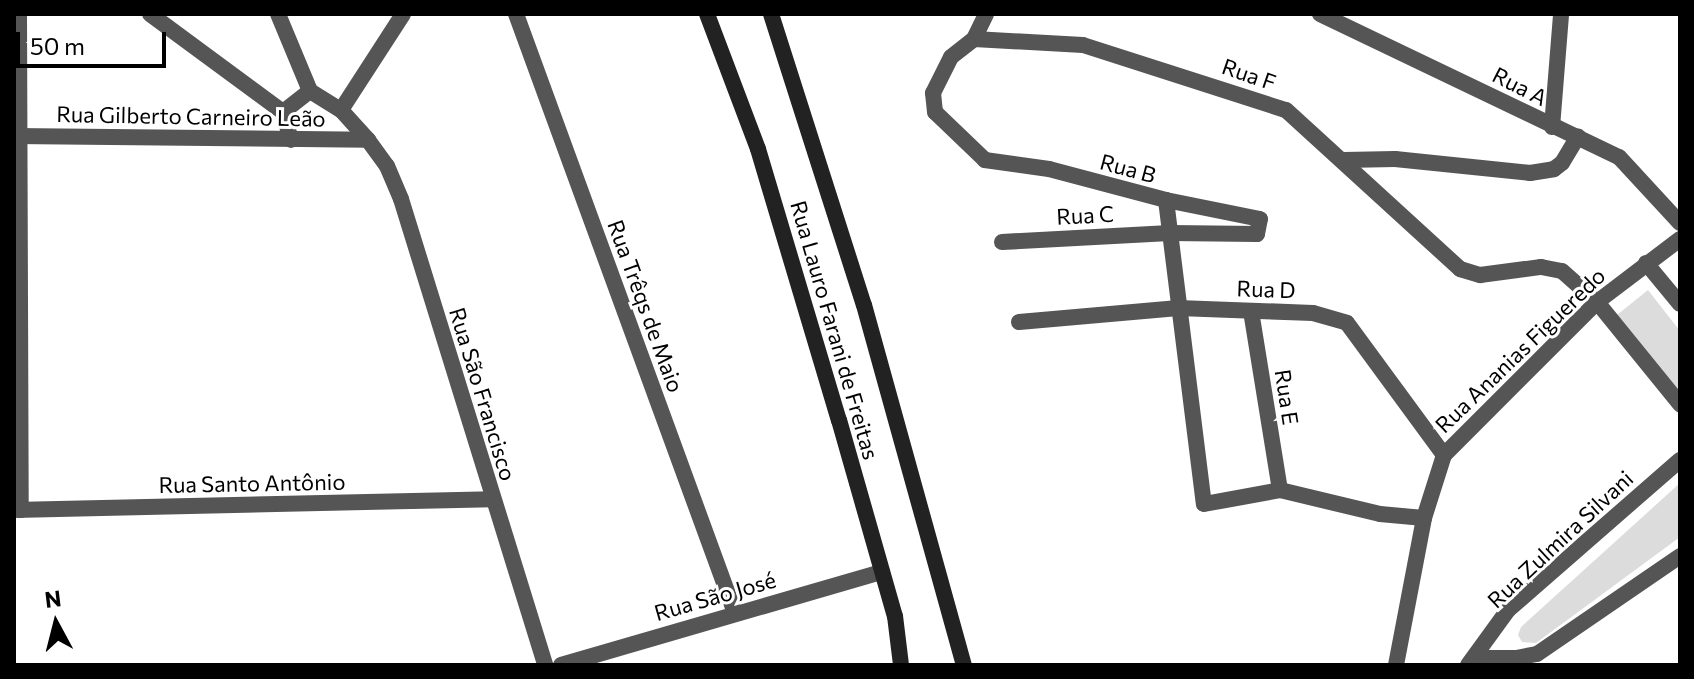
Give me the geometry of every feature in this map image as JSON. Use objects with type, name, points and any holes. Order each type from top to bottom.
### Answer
[{"type":"street","points":[[17,510],[16,136],[19,14]]},
{"type":"street","points":[[150,14],[283,112],[291,140]]},
{"type":"street","points":[[278,14],[310,91],[283,112]]},
{"type":"street","points":[[341,110],[403,14]]},
{"type":"street","name":"Rua Trêqs de Maio","points":[[516,14],[735,613]]},
{"type":"street","name":"Rua Lauro Farani de Freitas","points":[[707,14],[758,149],[895,616],[901,665]]},
{"type":"street","name":"Rua Lauro Farani de Freitas","points":[[771,14],[864,305],[964,665]]},
{"type":"street","points":[[974,39],[986,14]]},
{"type":"street","name":"Rua A","points":[[1320,14],[1619,157],[1680,223]]},
{"type":"street","points":[[1552,127],[1561,14]]},
{"type":"street","name":"Rua B","points":[[974,39],[951,57],[933,93],[932,103],[935,112],[985,160],[1049,169],[1166,200],[1260,219]]},
{"type":"street","name":"Rua F","points":[[974,39],[1083,45],[1268,103],[1298,118],[1460,269],[1480,275],[1549,267],[1573,277],[1680,404]]},
{"type":"street","name":"Rua São Francisco","points":[[310,91],[341,110],[368,140],[387,166],[401,199],[545,665]]},
{"type":"street","name":"Rua Gilberto Carneiro Leão","points":[[16,136],[368,140]]},
{"type":"street","points":[[1344,160],[1395,159],[1530,173],[1554,169],[1562,163],[1578,136]]},
{"type":"street","points":[[1166,200],[1204,504],[1280,490],[1380,514],[1424,518]]},
{"type":"street","name":"Rua C","points":[[1002,242],[1170,233],[1257,234],[1260,219]]},
{"type":"street","name":"Rua Ananias Figueredo","points":[[1396,665],[1424,518],[1444,455],[1597,302],[1680,239]]},
{"type":"street","points":[[1646,263],[1680,304]]},
{"type":"street","name":"Rua D","points":[[1019,322],[1178,308],[1313,313],[1347,323],[1444,455]]},
{"type":"street","name":"Rua E","points":[[1251,311],[1280,490]]},
{"type":"street","name":"Rua Zulmira Silvani","points":[[1473,662],[1508,610],[1680,460]]},
{"type":"street","name":"Rua Santo Antônio","points":[[17,510],[492,499]]},
{"type":"street","name":"Rua Zulmira Silvani","points":[[1473,662],[1537,654],[1680,556]]},
{"type":"street","name":"Rua São José","points":[[561,665],[882,572]]},
{"type":"shaded area","points":[[1648,290],[1680,331],[1680,406],[1612,319]]},
{"type":"shaded area","points":[[1680,483],[1680,537],[1536,643],[1522,642],[1518,635],[1521,627]]}]
